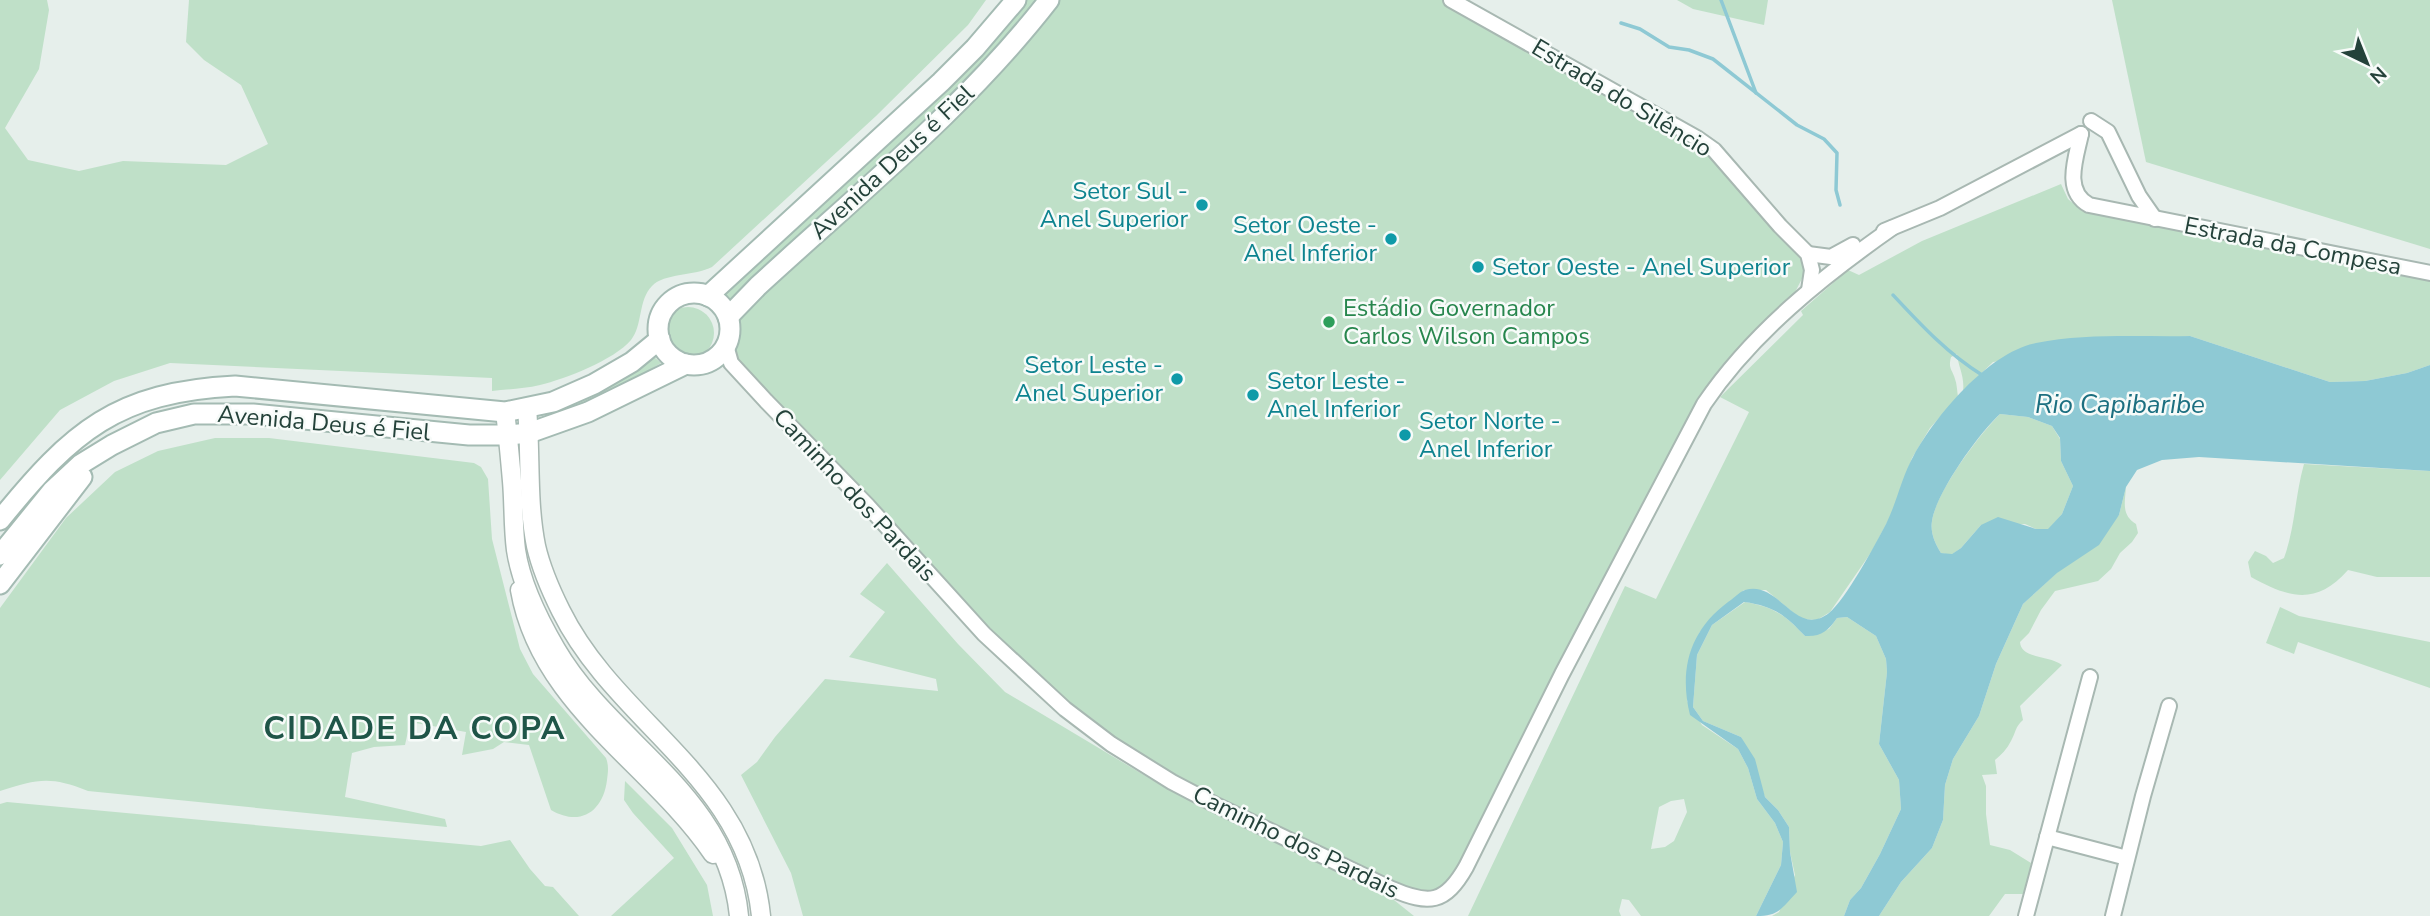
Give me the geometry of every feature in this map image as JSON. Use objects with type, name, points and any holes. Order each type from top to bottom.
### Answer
[{"type":"main road","name":"Avenida Deus é Fiel","points":[[708,296],[924,99],[975,48],[1016,0]]},
{"type":"main road","name":"Avenida Deus é Fiel","points":[[728,317],[758,286],[971,90],[1006,53],[1049,0]]},
{"type":"main road","points":[[688,294],[708,296],[724,308],[728,317],[730,328],[724,355],[696,365],[686,364],[670,355],[660,340],[660,320],[670,303],[688,294]]},
{"type":"main road","name":"Avenida Deus é Fiel","points":[[0,520],[41,470],[86,430],[138,403],[181,391],[235,386],[269,387],[505,412],[553,402],[594,384],[632,362],[660,340]]},
{"type":"main road","name":"Avenida Deus é Fiel","points":[[0,555],[52,491],[81,464],[112,445],[156,424],[212,412],[469,435],[508,436],[529,433],[588,412],[686,364]]},
{"type":"main road","points":[[0,584],[68,495],[112,445]]},
{"type":"street","name":"Estrada do Silêncio","points":[[1451,0],[1714,150],[1808,254]]},
{"type":"street","name":"Estrada da Compesa","points":[[2091,121],[2108,132],[2139,196],[2155,219]]},
{"type":"street","name":"Estrada da Compesa","points":[[1892,228],[1940,208],[2081,134],[2073,183],[2074,192],[2080,200],[2100,208],[2430,274]]},
{"type":"street","points":[[1809,290],[1812,270],[1808,254],[1830,257],[1892,228]]},
{"type":"street","name":"Caminho dos Pardais","points":[[724,355],[868,506],[984,634],[1065,709],[1111,744],[1214,804],[1392,890],[1426,900],[1440,898],[1448,892],[1466,867],[1562,674],[1704,404],[1731,367],[1809,290],[1842,262],[1892,228]]},
{"type":"street","points":[[527,408],[536,546],[561,611],[585,651],[618,691],[698,775],[723,810],[739,836],[751,867],[761,916]]},
{"type":"street","points":[[505,412],[516,552],[533,603],[567,666],[588,692],[686,795],[712,833],[729,866],[739,914]]},
{"type":"street","points":[[2026,916],[2090,677]]},
{"type":"street","points":[[2113,916],[2169,706]]},
{"type":"street","points":[[2047,837],[2127,858]]},
{"type":"green space","points":[[0,0],[47,0],[49,10],[39,69],[5,128],[28,160],[79,171],[123,161],[226,165],[268,144],[241,85],[204,60],[186,42],[189,0],[986,0],[968,25],[876,116],[712,267],[664,279],[652,286],[644,298],[631,340],[613,355],[588,368],[540,385],[492,391],[492,378],[170,363],[114,381],[60,410],[0,480]]},
{"type":"green space","points":[[1020,0],[1038,0],[970,79],[924,125],[724,309],[712,296]]},
{"type":"green space","points":[[1049,0],[1451,0],[1697,138],[1780,226],[1807,269],[1793,296],[1739,350],[1466,867],[1426,900],[1214,804],[1065,709],[731,363],[728,340],[731,312]]},
{"type":"green space","points":[[1677,0],[1768,0],[1764,25],[1693,9]]},
{"type":"green space","points":[[2112,0],[2430,0],[2430,249],[2146,162]]},
{"type":"green space","points":[[2061,184],[2068,199],[2082,211],[2430,279],[2430,365],[2407,373],[2365,381],[2330,382],[2190,336],[1993,362],[1963,391],[1957,354],[1951,357],[1950,367],[1956,381],[1958,397],[1930,428],[1912,458],[1894,509],[1872,551],[1830,612],[1817,620],[1801,619],[1766,590],[1744,590],[1699,633],[1687,701],[1702,725],[1738,749],[1748,768],[1757,799],[1775,823],[1783,842],[1781,865],[1756,916],[1641,916],[1629,900],[1622,899],[1619,911],[1621,916],[1468,916],[1625,586],[1656,599],[1749,412],[1720,397],[1803,315],[1801,311],[1848,270],[1859,275],[1922,241]],"holes":[[[1684,799],[1687,812],[1674,841],[1665,847],[1651,849],[1659,807]]]},
{"type":"green space","points":[[688,307],[707,314],[714,333],[707,352],[688,359],[669,352],[662,333],[669,314]]},
{"type":"green space","points":[[653,356],[661,363],[616,390],[555,417],[557,408]]},
{"type":"green space","points":[[2000,414],[2028,417],[2052,426],[2060,439],[2061,461],[2073,486],[2062,514],[2049,529],[2036,529],[2025,524],[1981,525],[1961,548],[1951,555],[1941,553],[1932,529],[1935,509],[1960,464]]},
{"type":"green space","points":[[215,438],[269,438],[474,463],[481,467],[488,479],[492,539],[520,649],[533,674],[606,758],[608,772],[605,791],[595,808],[580,816],[571,817],[551,810],[529,745],[504,742],[493,749],[462,755],[466,732],[410,722],[405,745],[374,747],[352,753],[345,797],[445,819],[447,827],[88,791],[53,781],[24,784],[0,791],[0,608],[66,518],[115,472],[158,451]]},
{"type":"green space","points":[[2304,464],[2430,471],[2430,577],[2377,577],[2348,570],[2325,589],[2302,595],[2278,590],[2251,577],[2248,562],[2255,551],[2273,563],[2284,558]]},
{"type":"green space","points":[[2126,487],[2126,512],[2136,524],[2138,533],[2120,553],[2111,569],[2098,581],[2055,591],[2029,633],[2020,642],[2030,654],[2062,665],[2020,706],[2023,720],[2008,747],[1995,760],[1997,774],[1982,775],[1986,786],[1990,845],[2010,850],[2031,863],[2025,894],[2005,894],[1989,916],[1879,916],[1901,882],[1932,848],[1943,820],[1945,785],[1953,759],[1979,716],[1996,664],[2023,604],[2119,515]]},
{"type":"green space","points":[[887,563],[958,644],[1005,692],[1169,790],[1394,900],[1414,916],[803,916],[791,873],[741,775],[757,762],[825,679],[938,691],[936,679],[849,657],[885,612],[860,594]]},
{"type":"green space","points":[[1745,602],[1764,606],[1778,613],[1805,636],[1829,629],[1837,618],[1847,617],[1876,636],[1886,659],[1879,744],[1899,780],[1901,809],[1880,854],[1861,888],[1850,900],[1844,916],[1772,916],[1779,912],[1795,875],[1790,852],[1789,827],[1765,797],[1741,737],[1703,721],[1693,707],[1697,655],[1712,625]]},
{"type":"green space","points":[[2280,607],[2299,616],[2430,642],[2430,688],[2298,642],[2294,654],[2266,643]]},
{"type":"green space","points":[[625,781],[672,828],[707,885],[713,916],[611,916],[674,858],[624,800]]},
{"type":"green space","points":[[7,802],[481,846],[510,840],[545,886],[553,887],[579,916],[0,916],[0,804]]},
{"type":"water","name":"Rio Capibaribe","points":[[2190,336],[2330,382],[2365,381],[2407,373],[2430,365],[2430,471],[2199,457],[2162,460],[2137,470],[2126,487],[2119,515],[2099,545],[2057,573],[2023,604],[1996,664],[1979,716],[1953,759],[1945,785],[1943,820],[1932,848],[1901,882],[1879,916],[1844,916],[1850,900],[1861,888],[1880,854],[1901,809],[1899,780],[1879,744],[1886,659],[1876,636],[1847,617],[1837,618],[1820,634],[1805,636],[1778,613],[1744,602],[1712,625],[1697,655],[1693,707],[1703,721],[1741,737],[1755,759],[1765,797],[1789,827],[1797,892],[1775,913],[1756,916],[1781,865],[1783,842],[1775,823],[1757,799],[1748,768],[1738,749],[1690,715],[1687,667],[1690,652],[1704,626],[1715,613],[1745,590],[1757,589],[1768,593],[1806,619],[1817,619],[1829,613],[1852,584],[1875,545],[1890,516],[1910,463],[1924,439],[1966,387],[2000,359],[2018,349],[2055,340]],"holes":[[[2000,414],[2028,417],[2052,426],[2060,438],[2061,461],[2073,486],[2062,514],[2048,529],[2036,529],[1998,517],[1981,525],[1961,548],[1952,554],[1941,553],[1934,538],[1932,521],[1941,495],[1960,464]]]},
{"type":"waterway","points":[[1721,0],[1756,93]]},
{"type":"waterway","points":[[1621,23],[1640,29],[1669,47],[1689,50],[1713,59],[1797,125],[1824,139],[1837,153],[1836,190],[1840,205]]},
{"type":"waterway","points":[[1893,295],[1946,348],[1982,375]]},
{"type":"place","name":"Setor Sul - Anel Superior","points":[[1202,205]]},
{"type":"place","name":"Setor Oeste - Anel Inferior","points":[[1391,239]]},
{"type":"place","name":"Setor Oeste - Anel Superior","points":[[1478,267]]},
{"type":"place","name":"Estádio Governador Carlos Wilson Campos","points":[[1329,322]]},
{"type":"place","name":"Setor Leste - Anel Superior","points":[[1177,379]]},
{"type":"place","name":"Setor Leste - Anel Inferior","points":[[1253,395]]},
{"type":"place","name":"Setor Norte - Anel Inferior","points":[[1405,435]]},
{"type":"district","name":"CIDADE DA COPA","points":[[415,728]]}]
